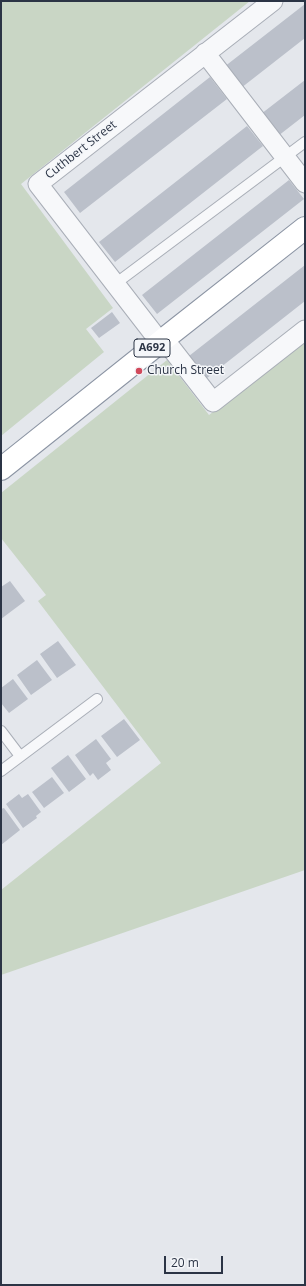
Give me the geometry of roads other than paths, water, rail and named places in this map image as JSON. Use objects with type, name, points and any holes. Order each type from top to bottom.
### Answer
[{"type":"highway","name":"A692","points":[[1,469],[305,228]]},
{"type":"street","name":"Cuthbert Street","points":[[273,1],[38,184],[116,284],[213,402],[305,330]]},
{"type":"street","points":[[205,53],[286,157],[305,184]]},
{"type":"lane","points":[[116,284],[305,142]]},
{"type":"lane","points":[[1,771],[98,699]]},
{"type":"lane","points":[[1,731],[20,756]]},
{"type":"place","name":"Church Street","points":[[139,371]]}]
